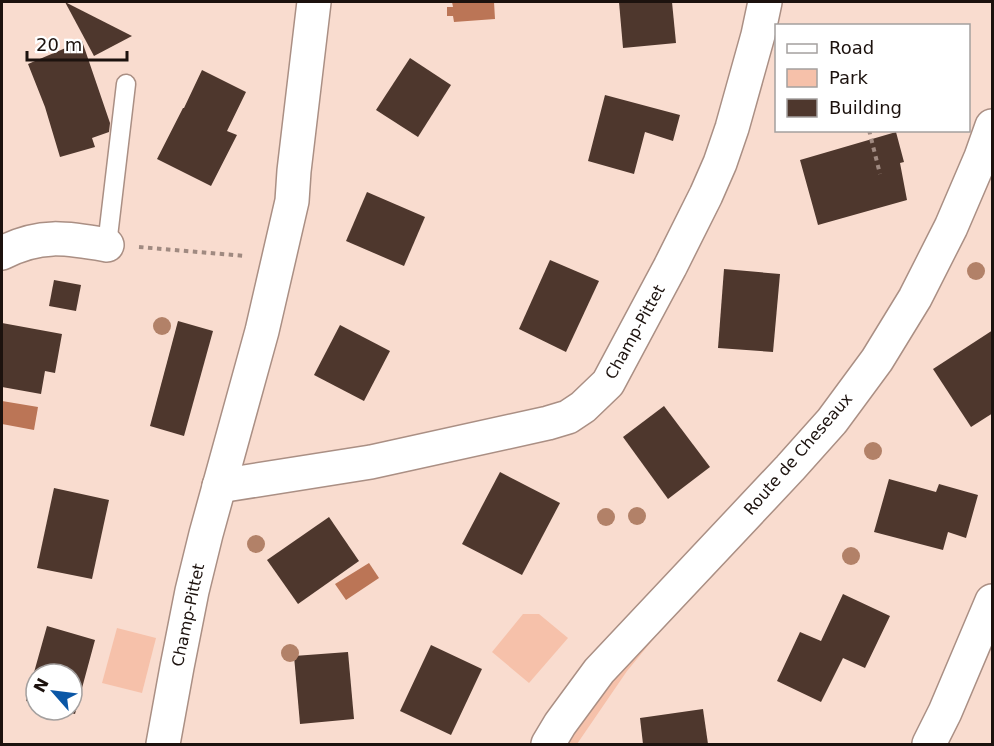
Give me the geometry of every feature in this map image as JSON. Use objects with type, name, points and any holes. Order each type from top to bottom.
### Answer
[{"type":"street","name":"Champ-Pittet","points":[[163,744],[192,591],[262,331],[292,201],[314,2]]},
{"type":"street","name":"Champ-Pittet","points":[[219,486],[371,462],[548,423],[568,417],[583,407],[608,383],[706,195],[732,128],[765,2]]},
{"type":"street","name":"Route de Cheseaux","points":[[548,744],[599,671],[790,468],[832,421],[877,360],[915,298],[951,226],[993,126]]},
{"type":"street","points":[[2,253],[14,246],[35,240],[62,238],[107,244]]},
{"type":"street","points":[[929,744],[993,601]]},
{"type":"lane","points":[[107,244],[126,84]]},
{"type":"path","points":[[870,132],[880,174]]},
{"type":"path","points":[[107,244],[279,258]]},
{"type":"green space","points":[[675,613],[627,671],[577,744],[567,744],[623,667]]},
{"type":"green space","points":[[523,614],[539,614],[568,638],[529,683],[492,652]]},
{"type":"green space","points":[[117,628],[156,638],[142,693],[102,683]]},
{"type":"shaded area","points":[[452,2],[494,2],[495,19],[454,22],[453,16],[447,16],[447,7],[453,7]]},
{"type":"shaded area","points":[[2,401],[38,407],[34,430],[2,424]]},
{"type":"shaded area","points":[[369,563],[379,578],[346,600],[335,584]]},
{"type":"building","points":[[65,2],[132,36],[94,56]]},
{"type":"building","points":[[619,2],[672,2],[676,43],[623,48]]},
{"type":"building","points":[[82,41],[110,123],[109,132],[92,138],[95,147],[60,157],[45,107],[28,64]]},
{"type":"building","points":[[410,58],[451,85],[418,137],[376,110]]},
{"type":"building","points":[[202,70],[246,92],[227,131],[237,135],[211,186],[157,159]]},
{"type":"building","points":[[605,95],[680,115],[673,141],[645,132],[634,174],[588,161]]},
{"type":"building","points":[[896,132],[904,162],[900,163],[907,200],[818,225],[800,160]]},
{"type":"building","points":[[367,192],[425,217],[404,266],[346,241]]},
{"type":"building","points":[[550,260],[599,281],[566,352],[519,329]]},
{"type":"building","points":[[724,269],[780,274],[773,352],[718,348]]},
{"type":"building","points":[[54,280],[81,285],[76,311],[49,306]]},
{"type":"building","points":[[178,321],[213,331],[184,436],[150,426]]},
{"type":"building","points":[[2,323],[62,334],[55,373],[45,371],[41,394],[2,387]]},
{"type":"building","points":[[340,325],[390,351],[364,401],[314,375]]},
{"type":"building","points":[[993,330],[993,413],[971,427],[933,369]]},
{"type":"building","points":[[664,406],[710,467],[668,499],[623,437]]},
{"type":"building","points":[[500,472],[560,503],[522,575],[462,544]]},
{"type":"building","points":[[889,479],[936,492],[939,484],[978,495],[966,538],[948,532],[943,550],[874,532]]},
{"type":"building","points":[[54,488],[109,500],[92,579],[37,568]]},
{"type":"building","points":[[329,517],[359,561],[298,604],[267,560]]},
{"type":"building","points":[[843,594],[890,616],[865,668],[843,658],[821,702],[777,681],[800,632],[821,641]]},
{"type":"building","points":[[47,626],[95,640],[84,681],[84,662],[37,662]]},
{"type":"building","points":[[431,645],[482,669],[451,735],[400,711]]},
{"type":"building","points":[[348,652],[354,719],[300,724],[294,656]]},
{"type":"building","points":[[703,709],[708,744],[643,744],[640,718]]}]
